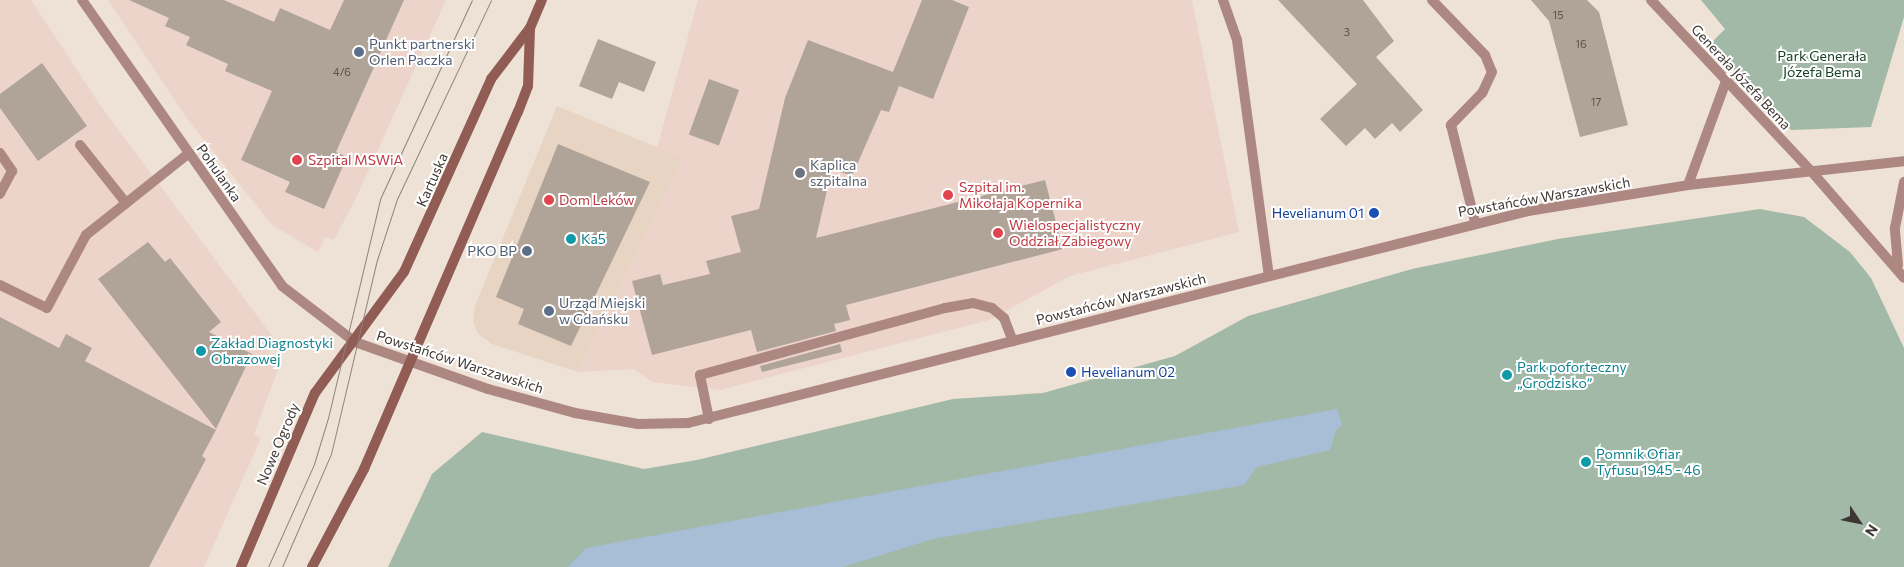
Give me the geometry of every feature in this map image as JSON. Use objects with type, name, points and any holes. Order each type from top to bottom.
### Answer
[{"type":"main road","name":"Kartuska","points":[[355,342],[404,272],[492,79],[530,28],[542,0]]},
{"type":"main road","name":"Kartuska","points":[[412,362],[528,86],[530,28]]},
{"type":"main road","name":"Nowe Ogrody","points":[[241,567],[305,413],[355,342]]},
{"type":"main road","points":[[312,567],[364,469],[412,362]]},
{"type":"street","name":"Pohulanka","points":[[82,0],[282,286],[355,342]]},
{"type":"street","points":[[1223,0],[1237,40],[1269,276]]},
{"type":"street","points":[[1432,0],[1485,55],[1492,72],[1482,93],[1450,125],[1475,222]]},
{"type":"street","name":"Generała Józefa Bema","points":[[1651,0],[1898,265]]},
{"type":"street","points":[[1688,185],[1726,81]]},
{"type":"street","points":[[80,145],[126,203]]},
{"type":"street","points":[[0,153],[12,171],[0,194]]},
{"type":"street","points":[[0,285],[47,308],[86,235],[188,154]]},
{"type":"street","name":"Powstańców Warszawskich","points":[[355,342],[488,389],[608,420],[664,425],[709,419],[1475,222],[1688,185],[1904,161]]},
{"type":"street","points":[[1904,182],[1895,228],[1898,265],[1904,278]]},
{"type":"street","points":[[709,419],[700,374],[973,302],[992,308],[1004,318],[1013,341]]},
{"type":"shaded area","points":[[0,0],[31,0],[100,105],[275,340],[266,360],[279,367],[254,434],[261,438],[204,567],[0,567]]},
{"type":"shaded area","name":"Szpital MSWiA","points":[[108,0],[446,0],[355,200],[334,240],[325,237],[318,252],[272,225],[188,120]]},
{"type":"shaded area","name":"Szpital im. Mikołaja Kopernika","points":[[698,0],[1192,0],[1239,232],[1070,276],[989,320],[720,390],[652,382],[634,369],[578,372],[682,158],[657,148]]},
{"type":"shaded area","name":"Ka5","points":[[557,106],[683,158],[578,372],[492,344],[478,334],[473,322],[475,306]]},
{"type":"green space","name":"Park Generała Józefa Bema","points":[[1701,0],[1904,0],[1904,17],[1871,127],[1791,130],[1713,48],[1714,40],[1725,29]]},
{"type":"green space","name":"Park poforteczny „Grodzisko”","points":[[1760,209],[1804,217],[1850,252],[1871,278],[1904,348],[1904,567],[388,567],[432,474],[482,432],[644,469],[697,460],[953,399],[1043,393],[1175,356],[1248,316],[1412,269],[1558,239]]},
{"type":"water","points":[[1337,409],[1342,425],[1336,430],[1330,450],[1257,467],[1244,485],[933,539],[843,567],[568,567],[586,548]]},
{"type":"building","points":[[129,0],[224,0],[274,22],[280,8],[330,30],[344,0],[404,0],[336,152],[347,157],[324,209],[285,192],[290,182],[241,160],[272,91],[225,71],[228,64],[186,45],[190,37],[165,26],[169,18]]},
{"type":"building","points":[[922,0],[952,0],[969,7],[933,99],[899,86],[889,112],[881,110],[852,176],[832,169],[816,238],[1045,180],[1063,249],[846,305],[850,320],[834,324],[836,331],[757,352],[751,330],[652,355],[632,281],[660,274],[663,285],[710,274],[706,261],[741,252],[731,216],[759,209],[785,98],[808,40],[893,72]]},
{"type":"building","points":[[1278,0],[1363,0],[1394,41],[1376,57],[1423,110],[1400,132],[1392,123],[1375,139],[1365,128],[1346,146],[1320,119],[1357,84]]},
{"type":"building","points":[[1531,0],[1587,0],[1599,12],[1628,125],[1580,137],[1549,21]]},
{"type":"building","points":[[598,39],[656,62],[644,92],[619,82],[612,99],[579,86]]},
{"type":"building","points":[[42,63],[87,126],[38,161],[0,108],[0,94]]},
{"type":"building","points":[[709,79],[739,90],[719,145],[689,134]]},
{"type":"building","name":"Ka5","points":[[558,144],[650,182],[571,346],[518,324],[524,309],[496,297]]},
{"type":"building","name":"Zakład Diagnostyki Obrazowej","points":[[148,242],[165,262],[170,258],[221,322],[209,332],[252,354],[216,429],[98,279]]},
{"type":"building","points":[[0,317],[59,348],[66,334],[92,348],[85,361],[216,430],[202,456],[206,459],[149,567],[0,567]]},
{"type":"building","points":[[840,344],[842,352],[762,372],[760,366]]},
{"type":"tram line","points":[[268,567],[314,464],[328,418],[380,199],[472,0]]},
{"type":"tram line","points":[[282,567],[331,454],[377,260],[397,199],[491,0]]},
{"type":"place","name":"Punkt partnerski Orlen Paczka","points":[[359,52]]},
{"type":"place","name":"Szpital MSWiA","points":[[297,160]]},
{"type":"place","name":"Kaplica szpitalna","points":[[800,173]]},
{"type":"place","name":"Szpital im. Mikołaja Kopernika","points":[[948,195]]},
{"type":"place","name":"Dom Leków","points":[[549,200]]},
{"type":"place","name":"Hevelianum 01","points":[[1374,213]]},
{"type":"place","name":"Wielospecjalistyczny Oddział Zabiegowy","points":[[998,233]]},
{"type":"place","name":"Ka5","points":[[571,239]]},
{"type":"place","name":"PKO BP","points":[[527,251]]},
{"type":"place","name":"Urząd Miejski w Gdańsku","points":[[549,311]]},
{"type":"place","name":"Zakład Diagnostyki Obrazowej","points":[[201,351]]},
{"type":"place","name":"Hevelianum 02","points":[[1071,372]]},
{"type":"place","name":"Park poforteczny „Grodzisko”","points":[[1507,375]]},
{"type":"place","name":"Pomnik Ofiar Tyfusu 1945 - 46","points":[[1586,462]]}]
